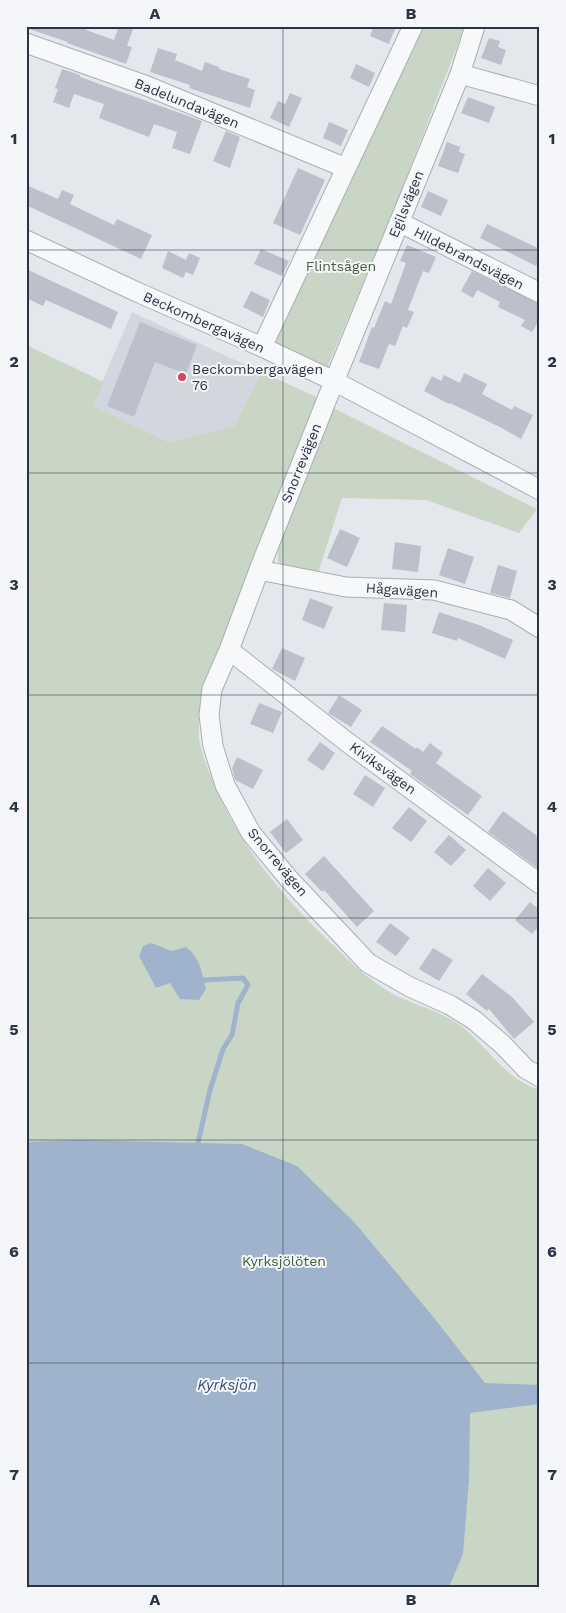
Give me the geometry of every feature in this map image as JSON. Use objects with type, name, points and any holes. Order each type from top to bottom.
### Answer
[{"type":"street","points":[[262,346],[413,26]]},
{"type":"street","name":"Egilsvägen","points":[[334,381],[460,74],[475,26]]},
{"type":"street","name":"Badelundavägen","points":[[26,43],[146,86],[346,168]]},
{"type":"street","points":[[460,74],[540,96]]},
{"type":"street","name":"Hildebrandsvägen","points":[[399,222],[540,294]]},
{"type":"street","name":"Beckombergavägen","points":[[26,240],[137,292],[262,346],[334,381],[540,490]]},
{"type":"street","name":"Snorrevägen","points":[[334,381],[212,690],[210,723],[213,746],[225,784],[251,833],[284,873],[368,963],[410,987],[458,1010],[481,1026],[526,1069],[540,1078]]},
{"type":"street","name":"Hågavägen","points":[[259,570],[346,586],[434,590],[511,610],[540,628]]},
{"type":"street","name":"Kiviksvägen","points":[[229,650],[347,742],[540,884]]},
{"type":"shaded area","name":"Beckombergavägen 76","points":[[132,312],[261,372],[234,426],[168,442],[92,406]]},
{"type":"green space","name":"Flintsågen","points":[[418,26],[465,26],[390,220],[327,368],[272,343]]},
{"type":"green space","name":"Kyrksjölöten","points":[[26,345],[104,382],[93,406],[168,442],[234,426],[261,372],[319,398],[201,705],[199,739],[205,762],[230,818],[260,865],[315,927],[351,963],[376,983],[401,998],[440,1014],[458,1024],[506,1070],[516,1078],[540,1090],[540,1587],[26,1587]]},
{"type":"green space","points":[[333,408],[537,509],[519,533],[426,500],[342,498],[318,573],[283,566],[278,562],[278,550]]},
{"type":"water","points":[[151,943],[172,951],[186,947],[191,951],[200,966],[206,989],[199,1000],[180,999],[170,983],[156,988],[139,956],[143,946]]},
{"type":"water","name":"Kyrksjön","points":[[80,1140],[242,1144],[297,1166],[355,1223],[431,1314],[485,1383],[540,1385],[540,1404],[470,1413],[469,1480],[463,1554],[449,1587],[26,1587],[26,1142]]},
{"type":"building","points":[[29,26],[87,26],[86,30],[114,40],[119,26],[134,26],[127,46],[132,47],[126,64],[29,29]]},
{"type":"building","points":[[374,26],[396,26],[389,44],[370,36]]},
{"type":"building","points":[[489,38],[500,41],[498,47],[506,50],[501,65],[481,58]]},
{"type":"building","points":[[158,48],[177,54],[175,60],[202,71],[205,62],[219,67],[219,69],[250,79],[247,87],[255,90],[250,108],[189,88],[190,85],[150,72]]},
{"type":"building","points":[[356,64],[375,73],[369,87],[350,78]]},
{"type":"building","points":[[62,69],[202,121],[190,154],[172,148],[177,132],[154,124],[149,137],[99,118],[104,104],[74,94],[69,108],[53,102],[58,89],[55,88]]},
{"type":"building","points":[[290,93],[302,98],[289,127],[270,118],[278,101],[285,104]]},
{"type":"building","points":[[468,97],[495,107],[489,123],[461,113]]},
{"type":"building","points":[[329,122],[348,130],[341,146],[323,138]]},
{"type":"building","points":[[226,131],[240,137],[230,168],[213,161]]},
{"type":"building","points":[[447,142],[460,147],[459,152],[465,154],[458,173],[438,166]]},
{"type":"building","points":[[298,168],[325,180],[300,235],[273,223]]},
{"type":"building","points":[[26,185],[58,199],[62,190],[74,195],[70,204],[114,225],[117,219],[152,235],[141,259],[26,205]]},
{"type":"building","points":[[428,191],[448,200],[441,216],[421,207]]},
{"type":"building","points":[[487,224],[540,249],[540,258],[536,266],[480,238]]},
{"type":"building","points":[[407,245],[436,257],[429,273],[423,271],[408,310],[414,312],[407,328],[403,326],[395,346],[389,344],[379,369],[359,362],[372,327],[374,328],[385,301],[391,304],[406,263],[400,261]]},
{"type":"building","points":[[261,249],[289,261],[282,276],[254,264]]},
{"type":"building","points":[[168,251],[186,260],[189,253],[200,258],[193,275],[186,272],[183,278],[162,268]]},
{"type":"building","points":[[26,269],[118,312],[111,329],[46,300],[43,306],[26,298]]},
{"type":"building","points":[[472,271],[540,304],[540,319],[532,332],[521,326],[525,320],[498,307],[500,302],[477,290],[473,298],[461,291]]},
{"type":"building","points":[[251,291],[270,300],[263,317],[243,307]]},
{"type":"building","points":[[140,322],[197,345],[186,374],[155,362],[134,417],[107,406]]},
{"type":"building","points":[[464,373],[487,384],[482,394],[512,410],[514,406],[533,415],[521,439],[424,391],[432,376],[441,381],[444,375],[460,383]]},
{"type":"building","points":[[340,529],[360,538],[347,567],[327,558]]},
{"type":"building","points":[[395,542],[421,546],[418,572],[392,569]]},
{"type":"building","points":[[448,548],[474,557],[465,584],[439,575]]},
{"type":"building","points":[[498,565],[517,571],[510,598],[490,593]]},
{"type":"building","points":[[310,598],[333,607],[324,629],[302,620]]},
{"type":"building","points":[[384,603],[407,605],[405,632],[381,630]]},
{"type":"building","points":[[439,612],[479,625],[513,640],[505,659],[458,638],[457,641],[432,633]]},
{"type":"building","points":[[282,648],[305,658],[295,681],[272,669]]},
{"type":"building","points":[[339,695],[362,710],[351,727],[328,713]]},
{"type":"building","points":[[259,703],[282,712],[273,733],[250,724]]},
{"type":"building","points":[[382,726],[416,749],[417,747],[423,752],[430,743],[443,753],[436,763],[482,796],[468,815],[410,774],[412,771],[370,742]]},
{"type":"building","points":[[320,742],[335,753],[323,771],[307,760]]},
{"type":"building","points":[[237,757],[263,770],[253,789],[235,780],[232,768]]},
{"type":"building","points":[[365,775],[385,788],[373,807],[353,794]]},
{"type":"building","points":[[409,807],[427,821],[411,842],[392,828]]},
{"type":"building","points":[[503,811],[540,838],[540,870],[488,832]]},
{"type":"building","points":[[287,819],[303,840],[286,853],[270,832]]},
{"type":"building","points":[[449,835],[466,850],[451,866],[434,852]]},
{"type":"building","points":[[324,856],[374,911],[357,927],[324,890],[322,892],[305,874]]},
{"type":"building","points":[[488,868],[506,883],[490,901],[473,886]]},
{"type":"building","points":[[530,902],[540,910],[540,925],[532,934],[515,920]]},
{"type":"building","points":[[390,923],[410,938],[396,956],[376,942]]},
{"type":"building","points":[[433,948],[453,960],[439,981],[419,969]]},
{"type":"building","points":[[482,974],[512,997],[534,1022],[514,1039],[489,1009],[487,1011],[466,994]]},
{"type":"waterway","points":[[198,1143],[210,1090],[223,1049],[232,1035],[238,1003],[248,985],[243,978],[204,980]]},
{"type":"place","name":"Beckombergavägen 76","points":[[182,377]]}]
